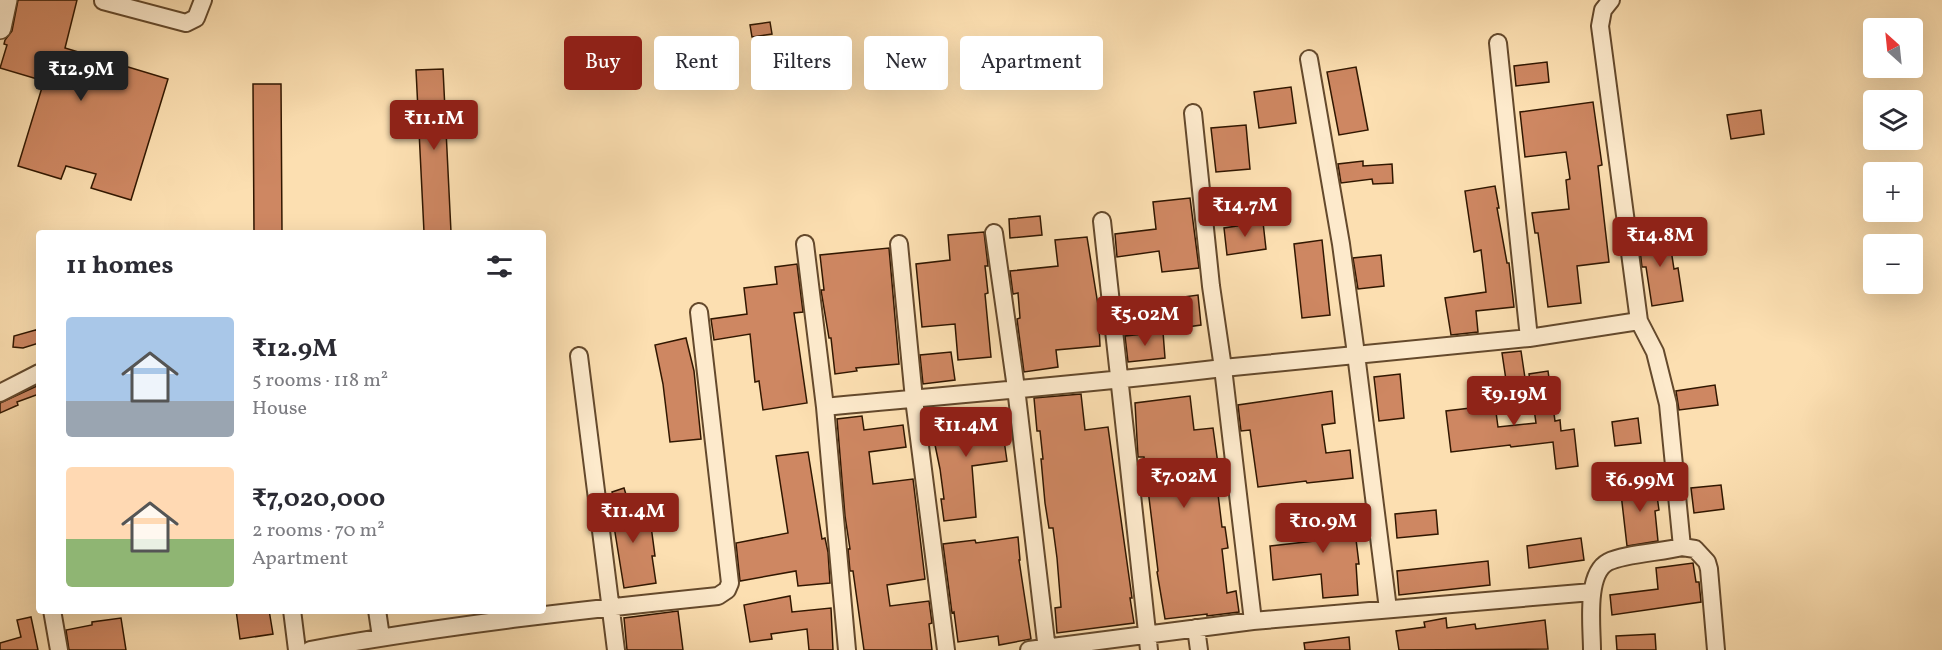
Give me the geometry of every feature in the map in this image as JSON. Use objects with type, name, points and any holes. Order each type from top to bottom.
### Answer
[{"type":"street","points":[[0,25],[6,0]]},
{"type":"street","points":[[102,0],[186,23],[196,18],[203,0]]},
{"type":"street","points":[[1611,0],[1603,10],[1600,26],[1639,321],[1655,352],[1668,404],[1682,547]]},
{"type":"street","points":[[1498,43],[1529,338]]},
{"type":"street","points":[[1309,59],[1341,244],[1388,609]]},
{"type":"street","points":[[1193,113],[1211,286],[1253,621]]},
{"type":"street","points":[[1102,221],[1148,642]]},
{"type":"street","points":[[994,233],[1016,388],[1047,649]]},
{"type":"street","points":[[805,244],[825,407],[847,650]]},
{"type":"street","points":[[898,244],[914,399],[946,650]]},
{"type":"street","points":[[310,650],[381,637],[610,607],[718,596],[728,590],[730,583],[699,312]]},
{"type":"street","points":[[825,407],[1119,380],[1529,338],[1639,321]]},
{"type":"street","points":[[579,356],[615,650]]},
{"type":"street","points":[[0,393],[36,375]]},
{"type":"street","points":[[1592,650],[1592,592],[1596,573],[1608,562],[1682,547],[1695,549],[1707,562],[1716,650]]},
{"type":"street","points":[[1029,650],[1148,642],[1196,628],[1253,621],[1592,592]]},
{"type":"street","points":[[53,614],[59,650]]},
{"type":"street","points":[[292,614],[297,650]]},
{"type":"street","points":[[378,614],[381,637]]},
{"type":"street","points":[[1196,628],[1200,650]]},
{"type":"building","points":[[18,0],[77,0],[65,48],[168,79],[131,200],[91,188],[96,174],[66,166],[61,179],[18,166],[44,81],[0,68],[7,45],[4,44],[5,40],[12,31]]},
{"type":"building","points":[[770,22],[772,34],[752,36],[750,25]]},
{"type":"building","points":[[1547,62],[1549,82],[1516,86],[1514,66]]},
{"type":"building","points":[[1356,67],[1368,130],[1339,135],[1327,72]]},
{"type":"building","points":[[443,69],[451,230],[424,230],[416,70]]},
{"type":"building","points":[[253,84],[281,84],[282,230],[254,230]]},
{"type":"building","points":[[1291,87],[1296,123],[1259,128],[1254,92]]},
{"type":"building","points":[[1593,102],[1602,165],[1598,166],[1609,262],[1577,266],[1581,303],[1548,307],[1538,233],[1535,233],[1532,213],[1569,209],[1566,180],[1570,179],[1566,152],[1525,157],[1520,112]]},
{"type":"building","points":[[1761,110],[1764,134],[1731,139],[1727,115]]},
{"type":"building","points":[[1246,125],[1250,169],[1216,172],[1211,128]]},
{"type":"building","points":[[1363,161],[1363,166],[1392,164],[1393,183],[1373,184],[1372,179],[1341,183],[1338,164]]},
{"type":"building","points":[[1495,186],[1507,263],[1509,263],[1514,307],[1476,311],[1478,332],[1451,335],[1445,298],[1486,292],[1481,250],[1474,252],[1465,191]]},
{"type":"building","points":[[1190,198],[1199,268],[1162,272],[1159,251],[1117,257],[1115,234],[1156,229],[1153,202]]},
{"type":"building","points":[[1040,216],[1042,235],[1010,238],[1009,219]]},
{"type":"building","points":[[1263,222],[1266,249],[1227,255],[1224,228]]},
{"type":"building","points":[[1668,230],[1674,269],[1678,268],[1683,301],[1652,306],[1646,267],[1642,267],[1638,234]]},
{"type":"building","points":[[984,232],[988,266],[985,266],[988,293],[985,294],[991,357],[958,360],[955,324],[922,327],[916,264],[950,260],[948,235]]},
{"type":"building","points":[[1087,237],[1098,305],[1100,346],[1056,350],[1058,367],[1024,372],[1017,319],[1020,318],[1018,293],[1013,294],[1010,271],[1058,266],[1055,240]]},
{"type":"building","points":[[1322,240],[1330,315],[1302,318],[1294,244]]},
{"type":"building","points":[[889,248],[899,364],[856,368],[857,371],[835,374],[831,338],[829,338],[821,290],[824,290],[820,255]]},
{"type":"building","points":[[1381,255],[1384,286],[1358,289],[1353,258]]},
{"type":"building","points":[[797,264],[803,312],[794,313],[807,403],[763,410],[759,381],[755,382],[750,334],[714,340],[711,319],[747,314],[744,288],[777,284],[775,267]]},
{"type":"building","points":[[1198,295],[1201,325],[1166,330],[1162,300]]},
{"type":"building","points":[[36,330],[36,344],[23,348],[13,347],[14,336]]},
{"type":"building","points":[[1163,332],[1165,358],[1128,362],[1125,336]]},
{"type":"building","points":[[686,338],[694,371],[701,439],[670,442],[663,384],[655,345]]},
{"type":"building","points":[[1521,351],[1525,378],[1506,380],[1502,353]]},
{"type":"building","points":[[951,352],[955,380],[923,384],[920,355]]},
{"type":"building","points":[[1548,371],[1555,421],[1560,420],[1561,431],[1574,429],[1578,466],[1556,469],[1553,442],[1451,452],[1446,411],[1495,405],[1498,427],[1536,423],[1529,374]]},
{"type":"building","points":[[1400,374],[1404,418],[1379,421],[1374,377]]},
{"type":"building","points":[[1715,385],[1718,405],[1679,410],[1676,391]]},
{"type":"building","points":[[36,386],[36,395],[17,402],[18,405],[0,413],[0,403]]},
{"type":"building","points":[[1332,391],[1335,423],[1322,425],[1326,453],[1350,450],[1353,478],[1258,487],[1250,430],[1241,431],[1238,405]]},
{"type":"building","points":[[1081,394],[1085,430],[1108,427],[1134,623],[1057,633],[1055,608],[1061,607],[1057,558],[1053,528],[1049,528],[1045,503],[1041,459],[1043,459],[1040,431],[1037,431],[1034,398]]},
{"type":"building","points":[[1190,396],[1194,430],[1213,428],[1222,493],[1218,494],[1222,527],[1225,527],[1228,548],[1222,549],[1227,593],[1236,591],[1239,612],[1165,619],[1157,572],[1144,457],[1138,457],[1135,403]]},
{"type":"building","points":[[1000,412],[1007,461],[972,466],[976,517],[944,521],[940,469],[930,421]]},
{"type":"building","points":[[862,416],[864,430],[903,425],[906,447],[869,452],[873,484],[913,479],[925,579],[887,585],[890,606],[929,601],[932,650],[864,650],[853,571],[850,571],[848,549],[850,549],[837,419]]},
{"type":"building","points":[[1638,418],[1641,443],[1615,446],[1612,422]]},
{"type":"building","points":[[808,452],[822,539],[825,538],[828,552],[830,583],[798,586],[796,571],[740,581],[736,543],[788,533],[776,456]]},
{"type":"building","points":[[1655,482],[1659,510],[1655,511],[1658,541],[1627,546],[1620,485]]},
{"type":"building","points":[[1721,485],[1724,509],[1694,513],[1691,488]]},
{"type":"building","points":[[624,488],[631,511],[643,509],[647,527],[651,526],[656,583],[624,588],[612,514],[619,513],[612,492]]},
{"type":"building","points":[[1355,509],[1359,564],[1356,564],[1358,595],[1323,598],[1321,574],[1273,580],[1270,546],[1314,541],[1311,513]]},
{"type":"building","points":[[1436,510],[1438,534],[1397,538],[1395,514]]},
{"type":"building","points":[[1018,537],[1019,560],[1031,639],[999,645],[998,636],[958,642],[943,544],[975,540],[976,543]]},
{"type":"building","points":[[1581,538],[1584,560],[1529,568],[1527,546]]},
{"type":"building","points":[[1488,561],[1490,585],[1399,595],[1397,571]]},
{"type":"building","points":[[1693,563],[1696,582],[1699,582],[1701,602],[1612,615],[1610,595],[1658,589],[1656,568]]},
{"type":"building","points":[[790,596],[792,612],[831,608],[833,650],[809,650],[807,629],[771,634],[772,639],[750,642],[744,605]]},
{"type":"building","points":[[678,611],[683,650],[627,650],[624,618]]},
{"type":"building","points":[[237,614],[270,614],[273,634],[240,639]]},
{"type":"building","points":[[31,617],[38,650],[0,650],[0,643],[21,637],[17,620]]},
{"type":"building","points":[[121,618],[126,650],[69,650],[66,630],[92,625],[92,622]]},
{"type":"building","points":[[1446,618],[1447,628],[1475,624],[1476,629],[1545,620],[1548,649],[1399,650],[1396,631],[1425,627],[1424,622]]},
{"type":"building","points":[[1655,634],[1656,650],[1617,650],[1616,636]]},
{"type":"building","points":[[1349,637],[1350,650],[1305,650],[1304,643]]}]
